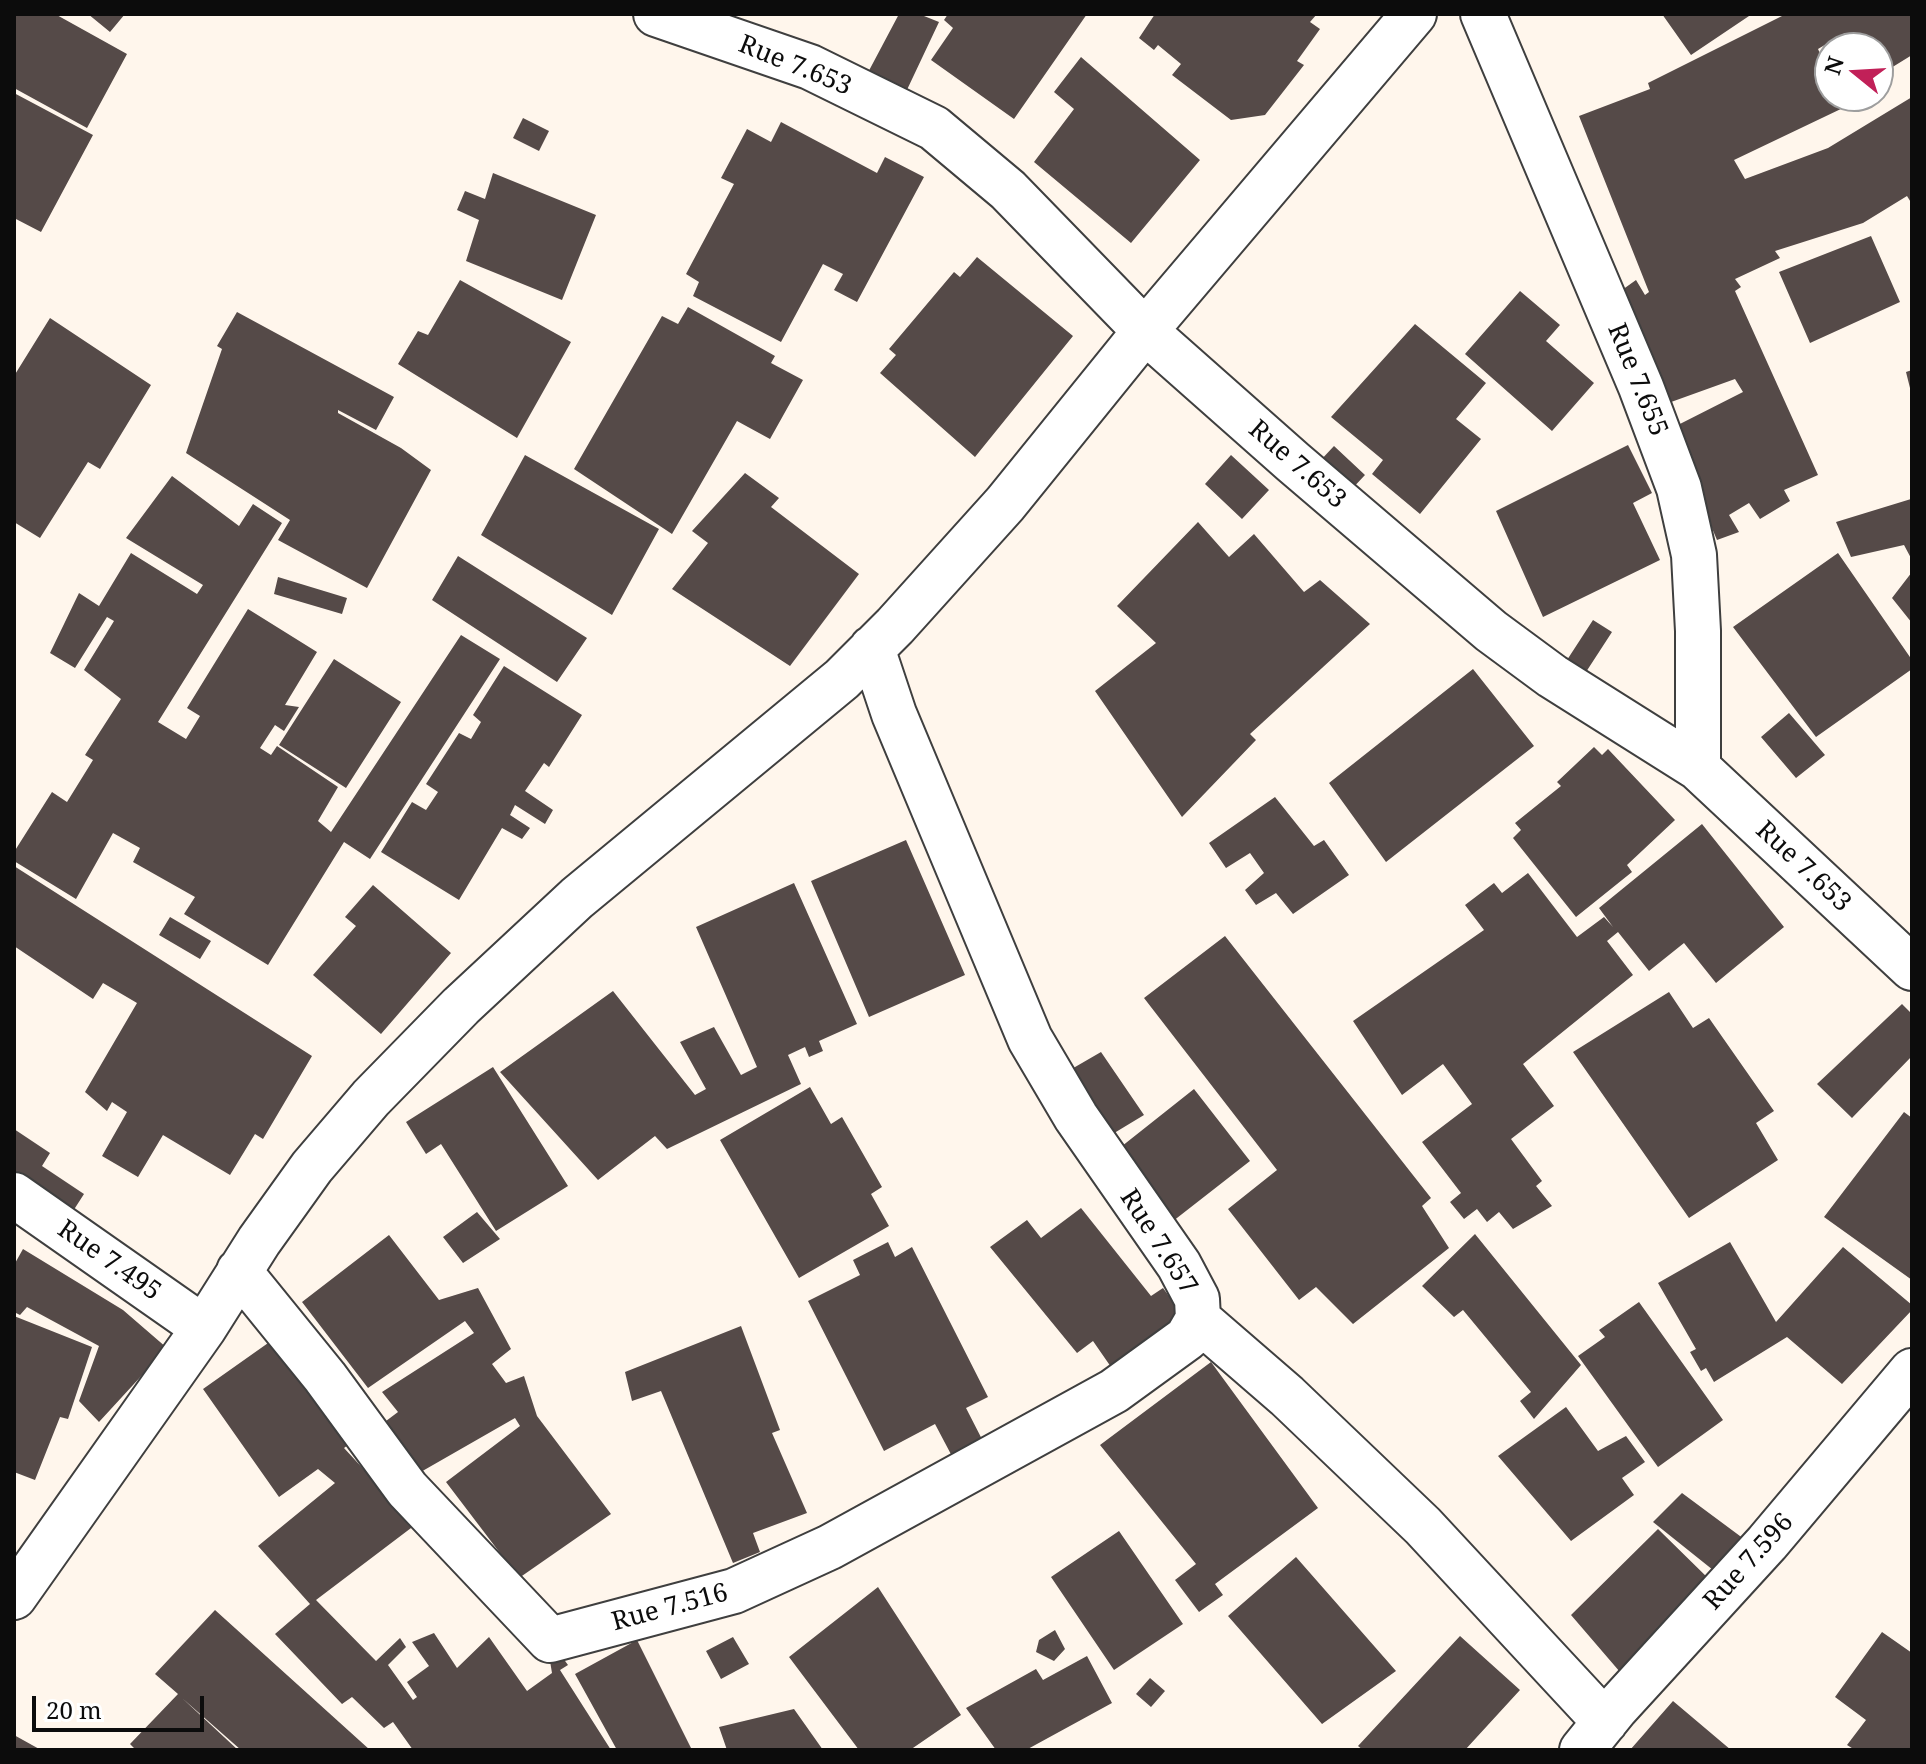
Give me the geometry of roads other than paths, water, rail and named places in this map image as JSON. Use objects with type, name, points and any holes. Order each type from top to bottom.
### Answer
[{"type":"street","name":"Rue 7.653","points":[[656,14],[810,67],[934,128],[1008,190],[1145,331],[1491,631],[1552,676],[1698,768],[1912,968]]},
{"type":"street","points":[[14,1597],[204,1328],[239,1271],[312,1167],[371,1098],[461,1006],[577,898],[842,679],[872,648],[1005,504],[1145,331],[1414,14]]},
{"type":"street","name":"Rue 7.655","points":[[1483,14],[1641,387],[1679,488],[1694,555],[1698,631],[1698,768]]},
{"type":"street","name":"Rue 7.657","points":[[872,648],[894,714],[1030,1039],[1076,1117],[1179,1265],[1197,1299],[1198,1319],[1287,1396],[1423,1526],[1594,1736]]},
{"type":"street","name":"Rue 7.495","points":[[14,1195],[204,1328]]},
{"type":"street","name":"Rue 7.516","points":[[239,1271],[325,1377],[407,1489],[550,1640],[734,1591],[830,1547],[1114,1391],[1187,1338],[1198,1319]]},
{"type":"street","name":"Rue 7.596","points":[[1594,1736],[1767,1543],[1912,1371]]}]
